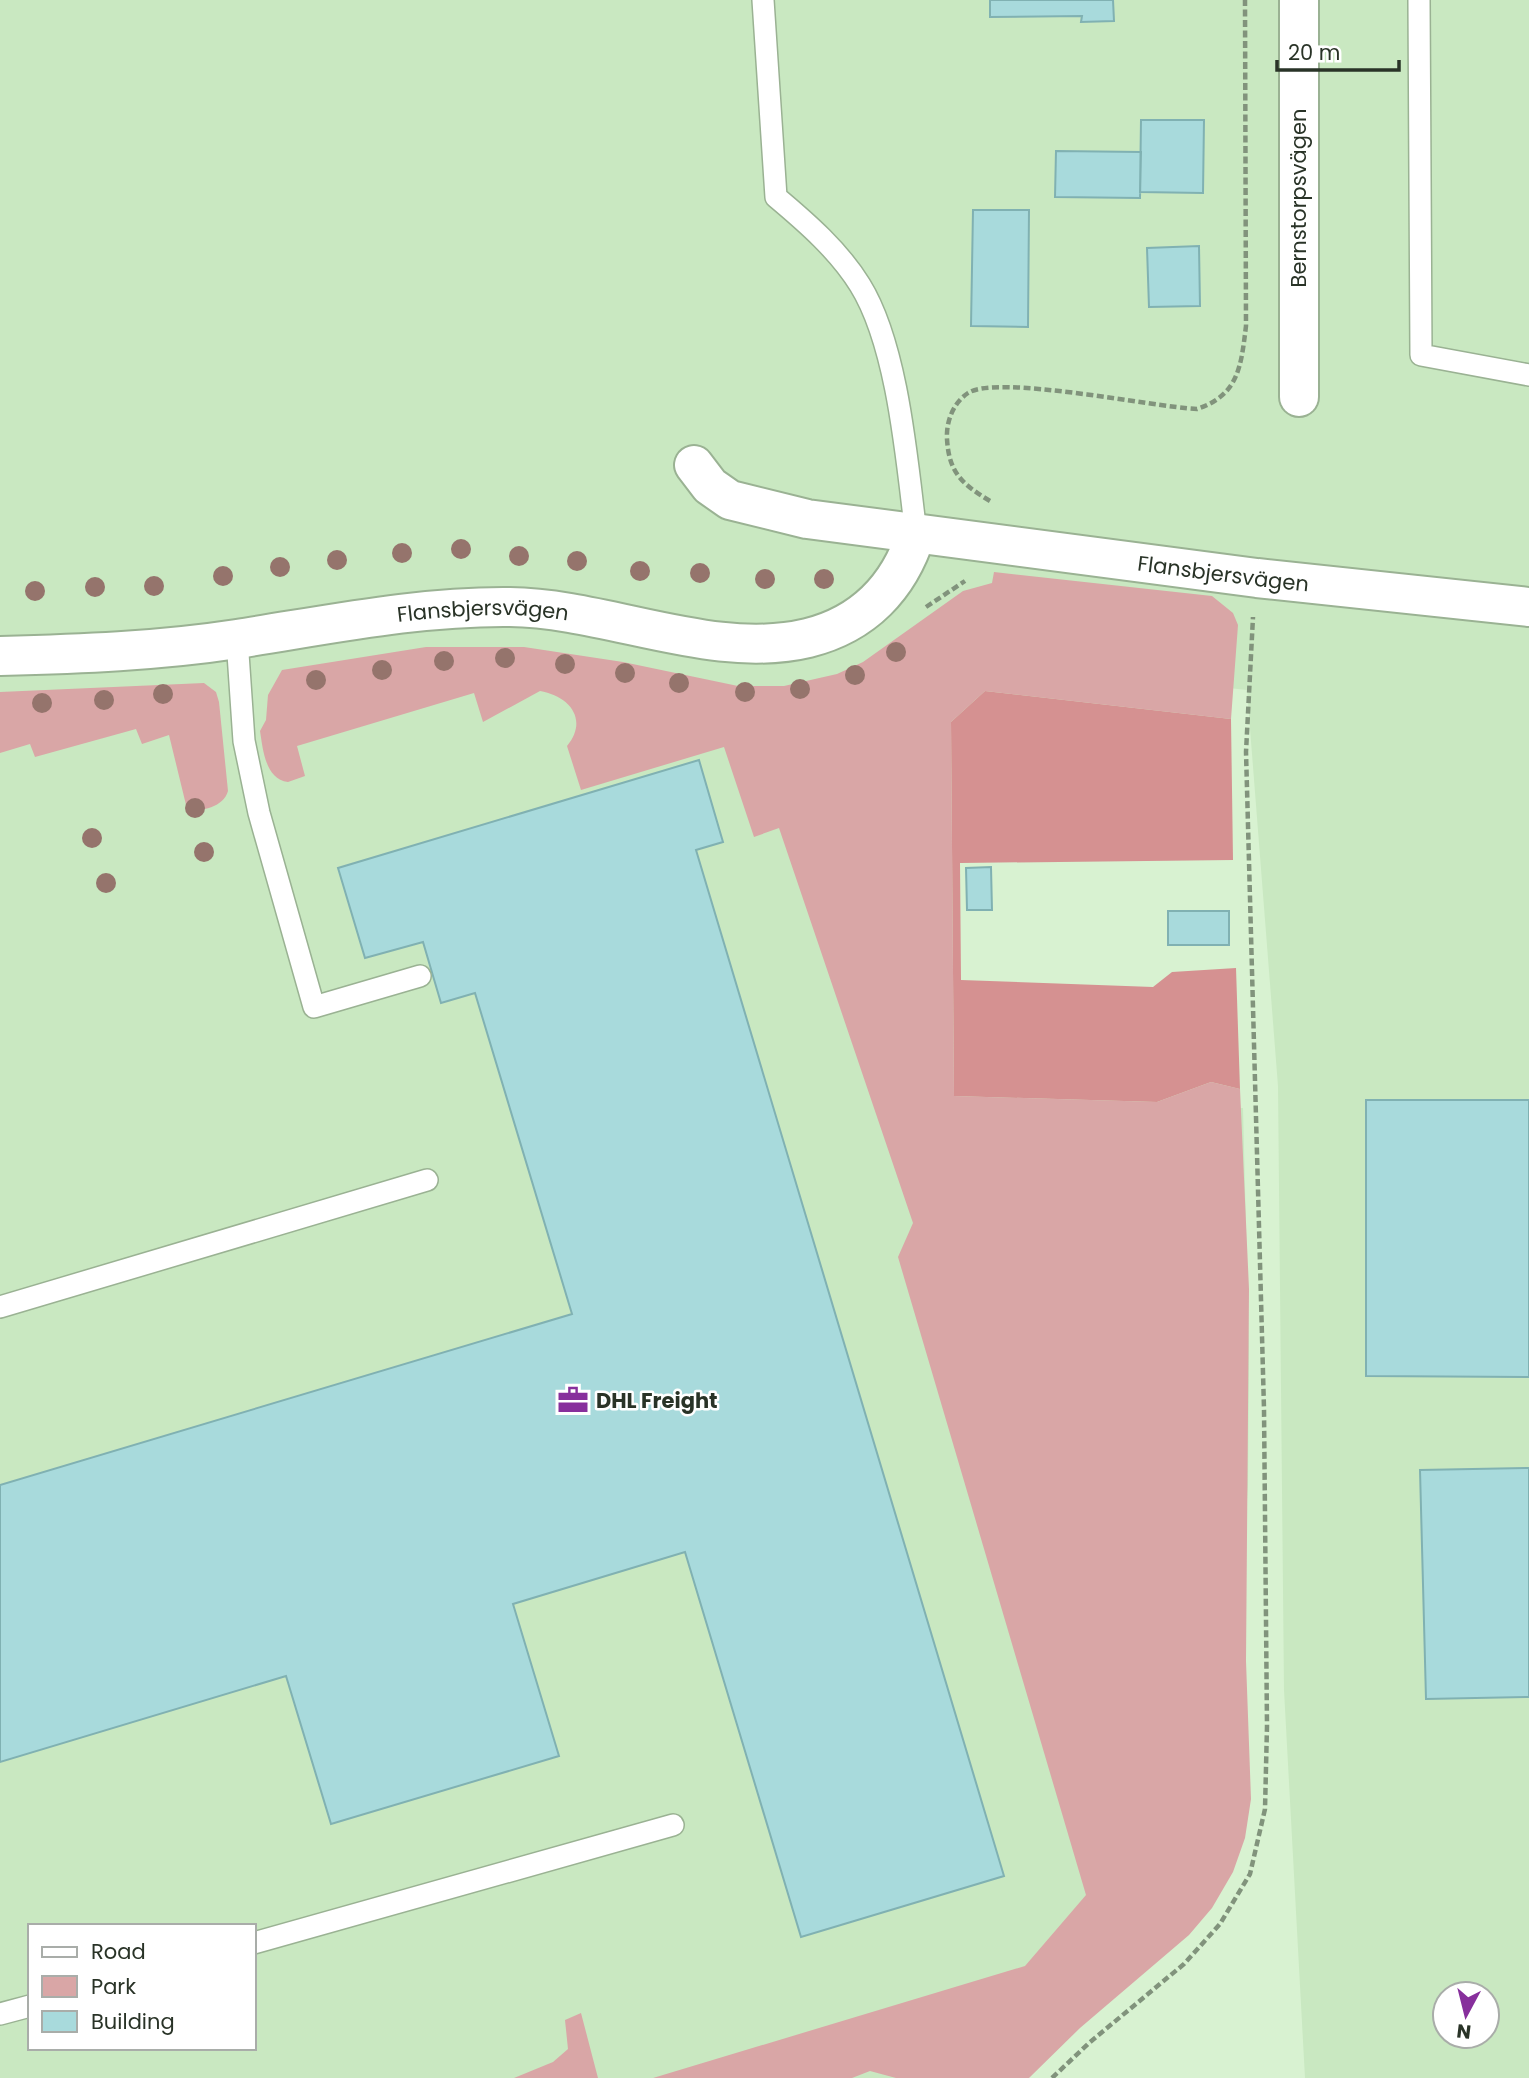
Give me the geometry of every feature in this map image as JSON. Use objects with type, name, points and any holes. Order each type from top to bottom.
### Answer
[{"type":"street","name":"Bernstorpsvägen","points":[[1299,0],[1299,397]]},
{"type":"street","name":"Flansbjersvägen","points":[[694,465],[710,486],[739,503],[807,519],[1256,578],[1529,607]]},
{"type":"street","name":"Flansbjersvägen","points":[[0,656],[72,654],[237,639],[444,608],[513,607],[587,614],[685,635],[752,643],[808,638],[858,619],[890,589],[908,562],[916,534]]},
{"type":"lane","points":[[763,0],[776,197],[820,236],[860,285],[885,337],[916,534]]},
{"type":"lane","points":[[1419,0],[1421,355],[1529,375]]},
{"type":"lane","points":[[237,639],[244,741],[258,813],[314,1007],[420,976]]},
{"type":"lane","points":[[0,1307],[427,1180]]},
{"type":"lane","points":[[256,1942],[673,1825]]},
{"type":"lane","points":[[0,2014],[28,2007]]},
{"type":"path","points":[[1000,505],[956,476],[948,455],[947,425],[955,407],[969,392],[991,386],[1026,388],[1196,409],[1214,403],[1229,393],[1244,347],[1246,326],[1245,0]]},
{"type":"path","points":[[925,608],[964,581],[984,576],[987,543]]},
{"type":"path","points":[[1052,2078],[1089,2043],[1184,1964],[1220,1924],[1250,1874],[1265,1809],[1264,1409],[1246,752],[1256,578]]},
{"type":"shaded area","points":[[0,0],[1529,0],[1529,2078],[1305,2078],[1284,1690],[1278,1086],[1247,690],[939,656],[946,1108],[1243,1108],[1249,1347],[1248,1485],[1236,1659],[988,2078],[0,2078]]},
{"type":"shaded area","points":[[985,691],[1231,719],[1233,860],[960,863],[961,980],[1153,987],[1172,972],[1236,968],[1240,1089],[1211,1082],[1157,1102],[954,1096],[951,722]]},
{"type":"green space","points":[[994,572],[1212,596],[1233,613],[1238,625],[1231,719],[985,691],[951,722],[954,1096],[1157,1102],[1211,1082],[1240,1089],[1249,1289],[1246,1661],[1251,1799],[1245,1838],[1233,1872],[1212,1908],[1189,1935],[1080,2028],[1029,2078],[896,2078],[870,2071],[852,2078],[653,2078],[1025,1966],[1086,1895],[898,1257],[913,1223],[779,828],[754,837],[724,747],[581,790],[567,746],[576,727],[576,718],[567,703],[540,691],[483,722],[474,693],[297,746],[305,776],[288,782],[274,775],[264,754],[260,731],[266,720],[268,695],[282,670],[426,647],[524,647],[623,662],[738,686],[784,686],[837,674],[863,662],[963,591],[992,583]]},
{"type":"green space","points":[[204,683],[216,692],[219,702],[228,791],[222,801],[212,807],[188,813],[169,735],[142,744],[136,729],[35,757],[30,744],[0,753],[0,692]]},
{"type":"green space","points":[[581,2013],[598,2078],[514,2078],[553,2062],[568,2049],[565,2020]]},
{"type":"building","points":[[990,0],[1113,0],[1114,21],[1081,22],[1082,16],[990,17]]},
{"type":"building","points":[[1141,120],[1204,120],[1203,193],[1140,192]]},
{"type":"building","points":[[1056,151],[1141,152],[1140,198],[1055,197]]},
{"type":"building","points":[[973,210],[1029,210],[1028,327],[971,326]]},
{"type":"building","points":[[1199,246],[1200,306],[1149,307],[1147,248]]},
{"type":"building","name":"DHL Freight","points":[[699,760],[723,842],[696,850],[1004,1876],[801,1937],[685,1552],[513,1604],[559,1756],[331,1824],[286,1676],[0,1762],[0,1485],[572,1314],[475,993],[441,1003],[423,942],[365,958],[338,868]]},
{"type":"building","points":[[991,867],[992,910],[967,910],[966,868]]},
{"type":"building","points":[[1168,911],[1229,911],[1229,945],[1168,945]]},
{"type":"building","points":[[1366,1100],[1529,1100],[1529,1377],[1366,1376]]},
{"type":"building","points":[[1529,1468],[1529,1697],[1426,1699],[1420,1470]]},
{"type":"place","name":"DHL Freight","points":[[573,1400]]}]
